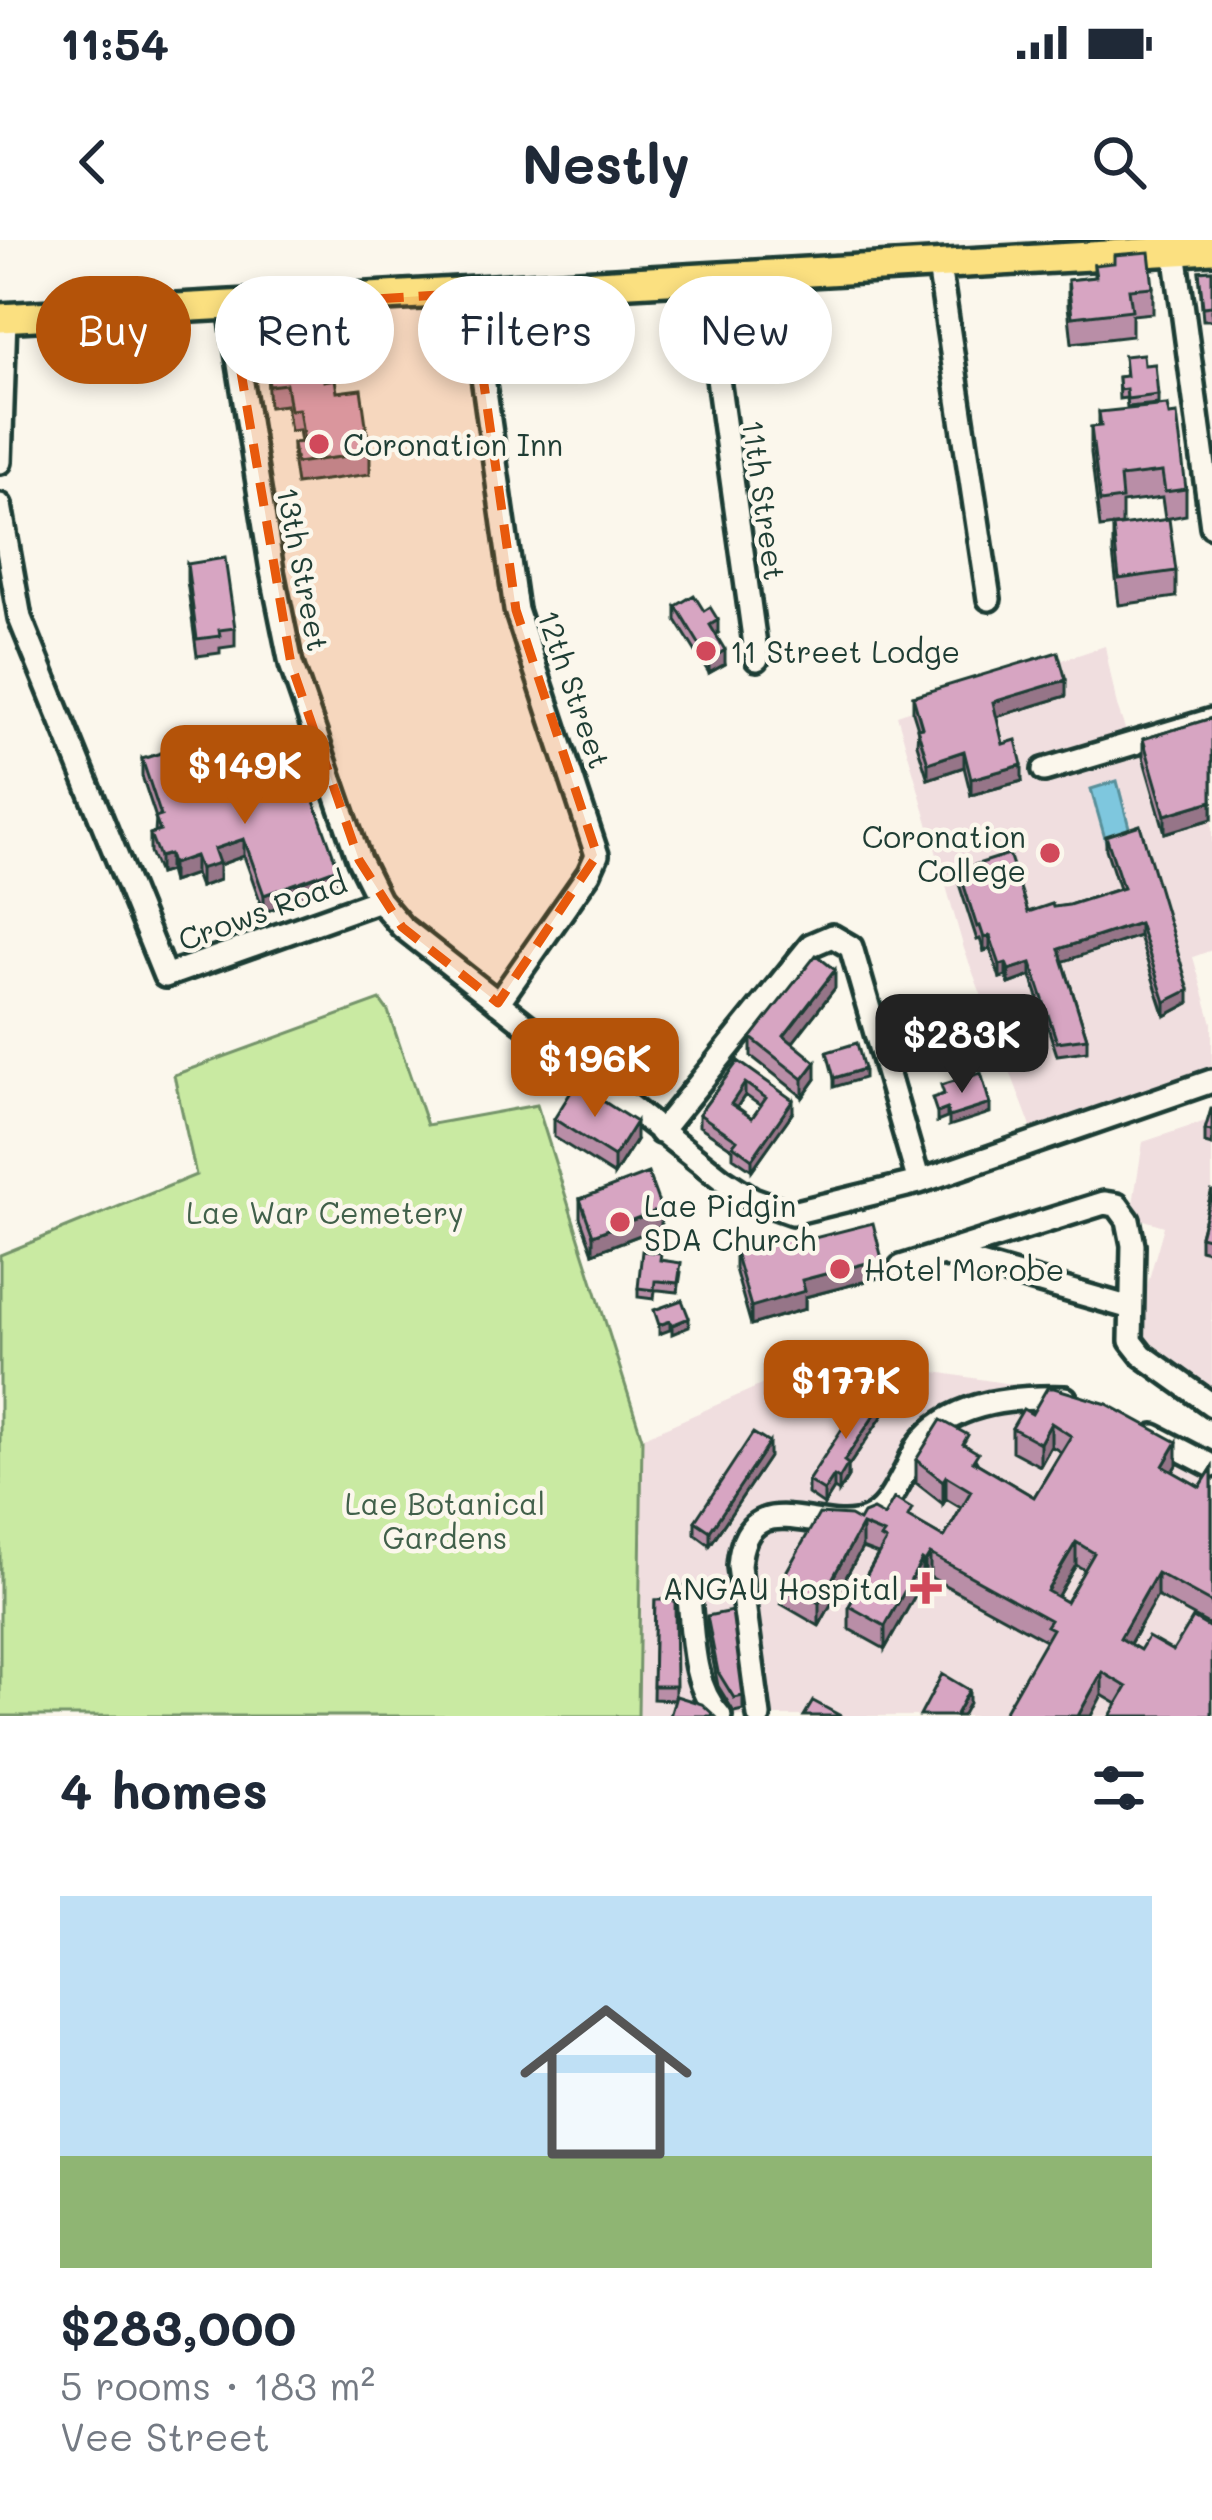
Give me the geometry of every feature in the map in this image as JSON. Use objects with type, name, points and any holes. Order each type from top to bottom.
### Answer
[{"type":"main road","points":[[743,276],[1212,249]]},
{"type":"main road","points":[[2,318],[215,309]]},
{"type":"street","points":[[1175,251],[1212,526]]},
{"type":"street","points":[[939,266],[989,599]]},
{"type":"street","points":[[0,462],[2,318]]},
{"type":"street","name":"13th Street","points":[[242,384],[291,664],[359,860],[379,900]]},
{"type":"street","name":"12th Street","points":[[484,384],[517,610],[597,855],[498,1003]]},
{"type":"street","name":"11th Street","points":[[719,384],[758,658]]},
{"type":"street","name":"Crows Road","points":[[0,505],[20,618],[165,976],[379,900]]},
{"type":"street","points":[[1044,770],[1212,720]]},
{"type":"street","points":[[379,900],[402,927],[661,1132],[754,1199],[792,1213],[919,1182],[1212,1081]]},
{"type":"street","points":[[661,1132],[811,945],[832,936],[851,947],[919,1182]]},
{"type":"street","points":[[901,1267],[1104,1203],[1117,1205],[1128,1220],[1133,1245],[1131,1342],[1212,1405]]},
{"type":"street","points":[[942,1254],[1131,1308]]},
{"type":"street","points":[[759,1716],[740,1566],[741,1545],[751,1530],[771,1518],[789,1515],[864,1522],[886,1507],[922,1440],[947,1421],[1009,1399],[1077,1399]]},
{"type":"street","points":[[1142,1430],[1212,1466]]},
{"type":"street","points":[[689,1598],[706,1701],[720,1716]]},
{"type":"highlighted area","points":[[471,293],[516,610],[597,855],[498,1003],[402,927],[359,860],[291,664],[230,308]]},
{"type":"shaded area","name":"Coronation College","points":[[1105,646],[1117,706],[1135,757],[1212,734],[1212,950],[1193,957],[1212,1023],[1212,1070],[1033,1132],[964,949],[897,715]]},
{"type":"shaded area","points":[[1212,1119],[1212,1388],[1139,1334],[1138,1318],[1164,1226],[1131,1216],[1143,1142]]},
{"type":"shaded area","name":"ANGAU Hospital","points":[[829,1355],[1054,1391],[1212,1461],[1212,1716],[638,1716],[642,1438]]},
{"type":"green space","name":"Lae Botanical Gardens","points":[[380,1000],[388,1011],[427,1125],[537,1105],[642,1438],[638,1716],[0,1716],[0,1255],[196,1175],[174,1075]]},
{"type":"water","points":[[1117,781],[1131,835],[1106,842],[1091,789]]},
{"type":"building","points":[[1149,252],[1153,287],[1129,289],[1132,310],[1072,317],[1068,280],[1096,277],[1094,265],[1114,263],[1114,255]]},
{"type":"building","points":[[1212,270],[1212,306],[1203,307],[1199,271]]},
{"type":"building","points":[[1143,354],[1144,365],[1155,364],[1158,395],[1127,399],[1126,389],[1119,390],[1118,377],[1126,376],[1124,356]]},
{"type":"building","points":[[286,384],[336,384],[337,392],[361,389],[370,453],[296,463],[293,443],[304,442],[299,409],[290,410]]},
{"type":"building","points":[[1167,405],[1169,415],[1177,414],[1186,489],[1165,492],[1162,472],[1120,477],[1122,499],[1100,502],[1091,427],[1101,426],[1099,412]]},
{"type":"building","points":[[1169,519],[1176,571],[1119,579],[1113,527]]},
{"type":"building","points":[[225,558],[235,628],[197,639],[187,564]]},
{"type":"building","points":[[694,595],[704,611],[710,607],[718,620],[710,625],[725,650],[709,660],[676,606]]},
{"type":"building","points":[[1058,652],[1066,680],[993,702],[1003,744],[1016,740],[1022,765],[971,779],[964,751],[928,763],[913,696]]},
{"type":"building","points":[[1212,718],[1212,801],[1165,815],[1143,739]]},
{"type":"building","points":[[164,752],[181,803],[205,794],[207,800],[216,799],[302,768],[338,868],[264,895],[244,839],[214,849],[219,863],[200,869],[195,856],[172,864],[169,854],[159,857],[150,834],[160,831],[155,818],[161,816],[142,759]]},
{"type":"building","points":[[1140,825],[1189,990],[1165,1002],[1139,923],[1059,949],[1087,1038],[1057,1042],[1031,963],[1009,970],[1006,963],[1000,965],[990,936],[984,938],[977,927],[959,870],[1009,854],[1028,912],[1052,904],[1069,905],[1123,888],[1106,836]]},
{"type":"building","points":[[816,955],[835,970],[784,1036],[816,1062],[803,1079],[751,1038]]},
{"type":"building","points":[[857,1043],[864,1069],[834,1078],[827,1052]]},
{"type":"building","points":[[738,1061],[793,1100],[752,1159],[733,1145],[737,1140],[699,1114]],"holes":[[[745,1083],[766,1098],[752,1118],[731,1104]]]},
{"type":"building","points":[[981,1073],[990,1104],[949,1117],[947,1109],[937,1113],[932,1098],[944,1094],[941,1085]]},
{"type":"building","points":[[576,1084],[636,1122],[614,1157],[554,1119]]},
{"type":"building","points":[[648,1173],[661,1209],[593,1235],[580,1199]]},
{"type":"building","points":[[1212,1190],[1212,1239],[1200,1236]]},
{"type":"building","points":[[873,1223],[882,1259],[802,1280],[805,1291],[751,1307],[735,1252],[789,1236],[791,1244]]},
{"type":"building","points":[[642,1251],[661,1253],[660,1260],[681,1263],[678,1283],[655,1281],[654,1290],[638,1288]]},
{"type":"building","points":[[682,1300],[689,1318],[659,1325],[654,1310]]},
{"type":"building","points":[[814,1384],[817,1401],[786,1407],[783,1389]]},
{"type":"building","points":[[1047,1388],[1054,1388],[1107,1404],[1177,1442],[1163,1466],[1200,1487],[1212,1468],[1212,1603],[1157,1573],[1120,1638],[1140,1650],[1148,1637],[1173,1651],[1193,1618],[1212,1629],[1212,1716],[1110,1716],[1127,1687],[1102,1672],[1078,1716],[1002,1716],[1052,1629],[1046,1626],[1050,1620],[930,1554],[922,1560],[885,1626],[849,1606],[886,1541],[881,1538],[884,1534],[862,1525],[819,1603],[781,1581],[819,1514],[859,1521],[873,1510],[884,1516],[894,1498],[912,1509],[908,1517],[944,1538],[971,1491],[946,1476],[943,1481],[916,1460],[941,1420],[968,1435],[963,1444],[978,1453],[973,1461],[1034,1497],[1071,1436],[1051,1423],[1040,1443],[1012,1428],[1023,1409],[1032,1414]],"holes":[[[1076,1542],[1094,1553],[1066,1602],[1047,1591]]]},
{"type":"building","points":[[876,1393],[885,1399],[844,1461],[848,1464],[839,1479],[834,1476],[824,1491],[808,1481],[865,1394],[872,1399]]},
{"type":"building","points":[[753,1433],[769,1443],[710,1531],[695,1521]]},
{"type":"building","points":[[655,1600],[675,1600],[676,1686],[653,1686]]},
{"type":"building","points":[[732,1611],[743,1696],[734,1698],[718,1672],[707,1616]]},
{"type":"building","points":[[942,1674],[969,1690],[955,1716],[920,1716]]},
{"type":"building","points":[[676,1696],[702,1704],[715,1716],[670,1716]]},
{"type":"building","points":[[813,1701],[841,1716],[804,1716]]},
{"type":"place","name":"Coronation Inn","points":[[319,444]]},
{"type":"place","name":"11 Street Lodge","points":[[706,651]]},
{"type":"place","name":"Coronation College","points":[[1050,853]]},
{"type":"place","name":"Lae Pidgin SDA Church","points":[[620,1222]]},
{"type":"place","name":"Hotel Morobe","points":[[840,1269]]},
{"type":"place","name":"ANGAU Hospital","points":[[926,1588]]},
{"type":"park label","name":"Lae War Cemetery","points":[[325,1212]]}]
